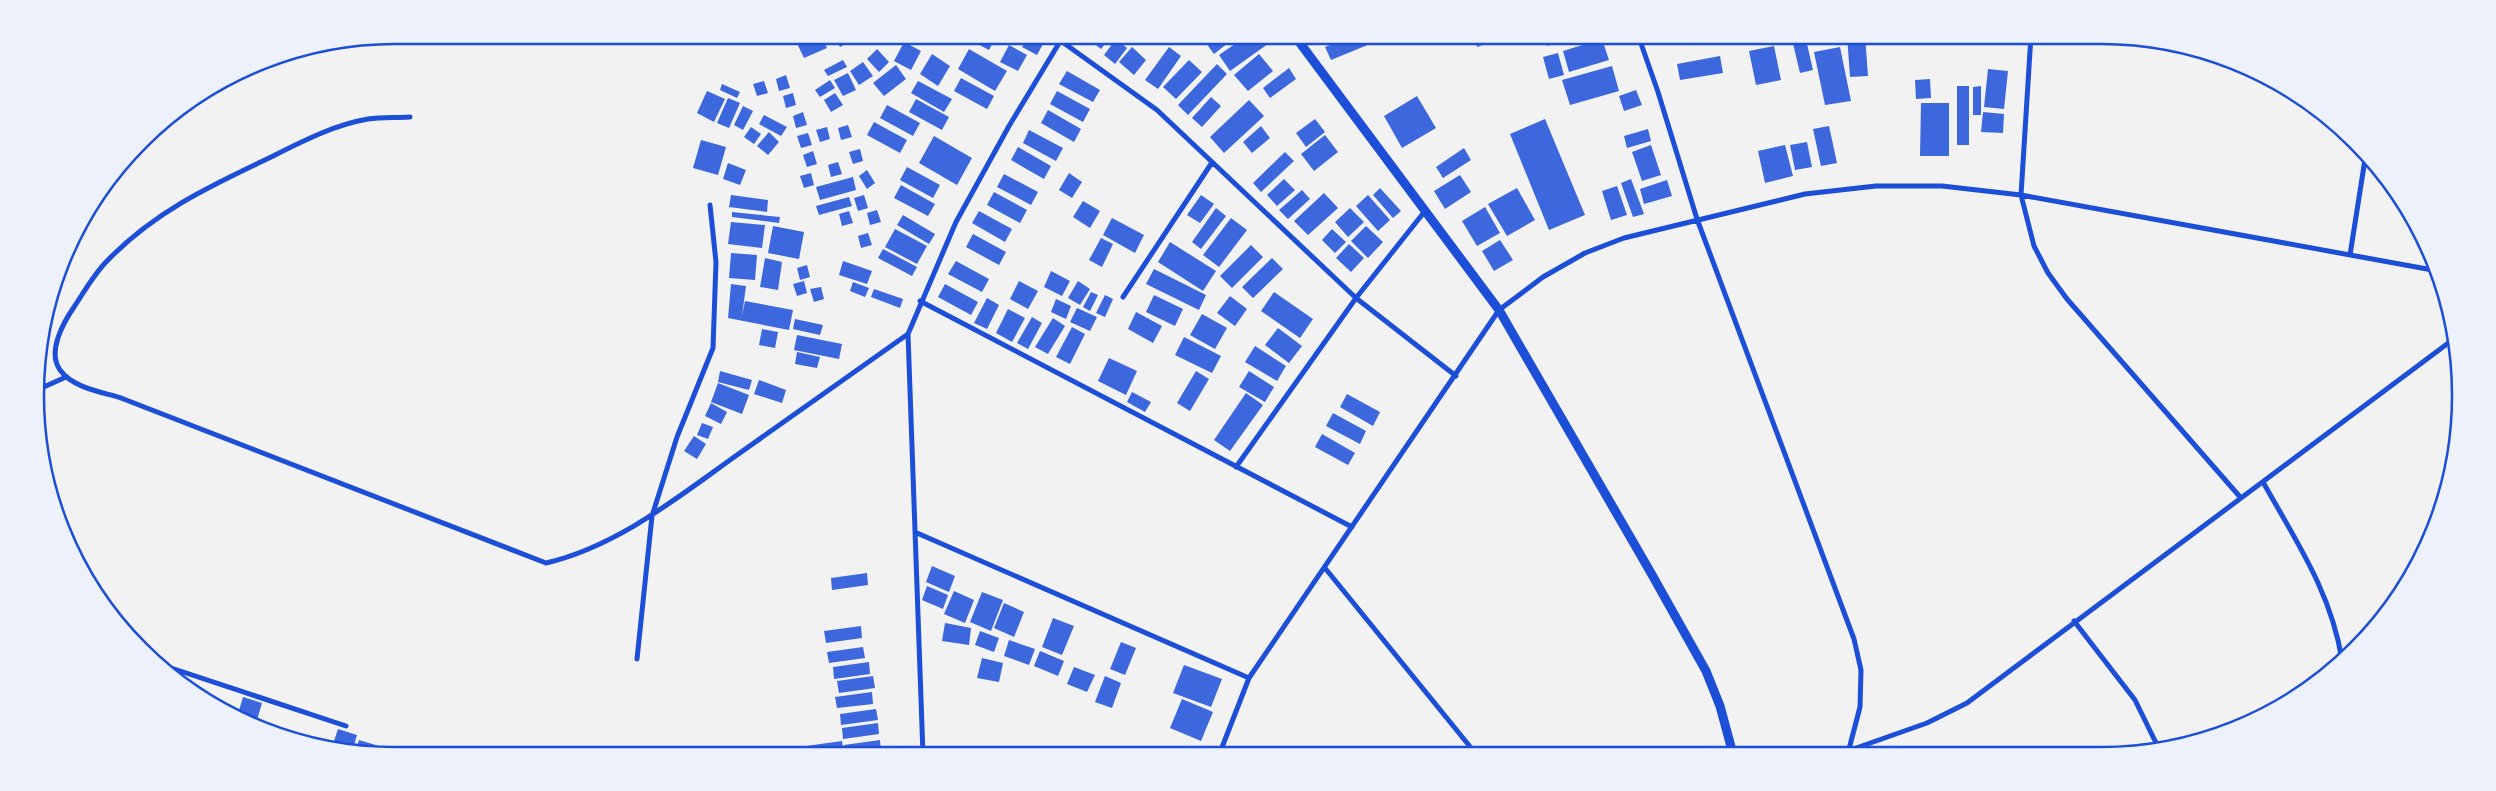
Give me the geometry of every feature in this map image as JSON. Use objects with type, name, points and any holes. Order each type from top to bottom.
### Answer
[{"type":"street","points":[[923,747],[917,533],[908,334],[920,302],[956,222],[1009,126],[1058,44]]},
{"type":"street","points":[[1064,44],[1157,110],[1211,164],[1356,298],[1456,376]]},
{"type":"street","points":[[1301,44],[1499,310],[1687,636],[1720,706],[1731,747]]},
{"type":"street","points":[[1641,44],[1697,219],[1854,639],[1861,670],[1860,707],[1850,747]]},
{"type":"street","points":[[2030,44],[2021,194],[2034,246],[2058,286],[2241,498]]},
{"type":"street","points":[[410,118],[368,119],[320,133],[186,198],[158,217],[105,262],[70,313],[57,340],[55,353],[59,369],[66,377],[80,385],[121,398],[546,563],[568,558],[652,516],[908,334]]},
{"type":"street","points":[[2350,255],[2364,163]]},
{"type":"street","points":[[1123,296],[1211,164]]},
{"type":"street","points":[[1221,747],[1249,678],[1326,568],[1499,310],[1543,277],[1585,253],[1624,238],[1805,194],[1876,186],[1942,186],[2021,194],[2429,269]]},
{"type":"street","points":[[637,659],[652,516],[677,437],[713,348],[716,262],[710,205]]},
{"type":"street","points":[[1236,466],[1356,298],[1425,211]]},
{"type":"street","points":[[920,302],[1352,527]]},
{"type":"street","points":[[1863,747],[1947,716],[1967,703],[2074,621],[2448,343]]},
{"type":"street","points":[[44,387],[66,377]]},
{"type":"street","points":[[2263,482],[2319,582],[2338,633],[2341,652]]},
{"type":"street","points":[[917,533],[1249,678]]},
{"type":"street","points":[[1326,568],[1470,747]]},
{"type":"street","points":[[2074,621],[2135,700],[2156,742]]},
{"type":"street","points":[[176,670],[346,726]]},
{"type":"building","points":[[797,44],[825,44],[827,48],[804,58]]},
{"type":"building","points":[[903,44],[908,44],[921,51],[911,70],[894,61]]},
{"type":"building","points":[[978,44],[992,44],[989,50]]},
{"type":"building","points":[[1024,44],[1043,44],[1037,55],[1022,47]]},
{"type":"building","points":[[1095,44],[1105,44],[1101,49]]},
{"type":"building","points":[[1112,44],[1122,44],[1127,48],[1115,64],[1104,55]]},
{"type":"building","points":[[1207,44],[1227,44],[1214,54]]},
{"type":"building","points":[[1235,44],[1268,44],[1230,71],[1219,55]]},
{"type":"building","points":[[1332,44],[1370,44],[1331,60],[1325,47]]},
{"type":"building","points":[[1586,44],[1604,44],[1609,60],[1569,72],[1563,51]]},
{"type":"building","points":[[1793,44],[1807,44],[1813,70],[1800,73]]},
{"type":"building","points":[[1848,44],[1866,44],[1868,76],[1850,77]]},
{"type":"building","points":[[1009,45],[1027,55],[1018,71],[1000,62]]},
{"type":"building","points":[[1774,46],[1781,80],[1756,85],[1749,51]]},
{"type":"building","points":[[1132,47],[1146,60],[1134,75],[1119,62]]},
{"type":"building","points":[[1169,47],[1181,56],[1158,89],[1145,80]]},
{"type":"building","points":[[1840,47],[1851,101],[1825,105],[1814,52]]},
{"type":"building","points":[[877,49],[889,62],[879,72],[867,59]]},
{"type":"building","points":[[969,49],[1007,71],[995,91],[958,69]]},
{"type":"building","points":[[1558,53],[1564,75],[1549,79],[1543,57]]},
{"type":"building","points":[[932,54],[950,66],[938,86],[920,74]]},
{"type":"building","points":[[1259,54],[1273,71],[1248,91],[1234,75]]},
{"type":"building","points":[[1720,56],[1723,73],[1680,80],[1677,64]]},
{"type":"building","points":[[843,60],[847,67],[828,76],[824,70]]},
{"type":"building","points":[[1189,60],[1202,72],[1176,99],[1163,87]]},
{"type":"building","points":[[863,62],[873,76],[859,85],[850,71]]},
{"type":"building","points":[[1217,64],[1227,74],[1188,115],[1178,105]]},
{"type":"building","points":[[896,65],[906,79],[884,96],[873,83]]},
{"type":"building","points":[[1612,66],[1619,91],[1570,105],[1562,80]]},
{"type":"building","points":[[1289,68],[1296,79],[1270,98],[1263,88]]},
{"type":"building","points":[[1988,69],[2008,71],[2004,109],[1984,107]]},
{"type":"building","points":[[1067,71],[1100,90],[1093,102],[1059,84]]},
{"type":"building","points":[[848,73],[856,90],[843,96],[834,80]]},
{"type":"building","points":[[786,75],[790,88],[779,91],[776,79]]},
{"type":"building","points":[[961,78],[994,96],[987,109],[954,91]]},
{"type":"building","points":[[1930,79],[1931,98],[1916,99],[1915,80]]},
{"type":"building","points":[[830,80],[835,88],[820,97],[815,90]]},
{"type":"building","points":[[764,81],[768,93],[757,96],[753,84]]},
{"type":"building","points":[[918,81],[952,99],[944,112],[911,93]]},
{"type":"building","points":[[722,84],[740,92],[737,98],[720,90]]},
{"type":"building","points":[[1957,86],[1969,86],[1969,145],[1957,145]]},
{"type":"building","points":[[1981,86],[1981,115],[1973,115],[1973,87]]},
{"type":"building","points":[[1636,90],[1642,105],[1624,111],[1619,96]]},
{"type":"building","points":[[707,91],[725,99],[714,122],[697,113]]},
{"type":"building","points":[[1057,91],[1090,109],[1083,122],[1050,104]]},
{"type":"building","points":[[793,93],[796,105],[786,108],[783,96]]},
{"type":"building","points":[[835,93],[843,105],[831,112],[824,100]]},
{"type":"building","points":[[1417,96],[1436,128],[1402,148],[1384,116]]},
{"type":"building","points":[[1211,97],[1221,106],[1202,127],[1192,118]]},
{"type":"building","points":[[728,98],[740,103],[729,128],[717,123]]},
{"type":"building","points":[[916,99],[949,117],[942,130],[909,112]]},
{"type":"building","points":[[1249,100],[1264,116],[1224,153],[1210,137]]},
{"type":"building","points":[[1921,103],[1949,103],[1949,156],[1920,156]]},
{"type":"building","points":[[887,105],[920,123],[913,136],[880,118]]},
{"type":"building","points":[[743,106],[753,111],[743,130],[734,125]]},
{"type":"building","points":[[1048,110],[1081,129],[1074,142],[1041,123]]},
{"type":"building","points":[[803,112],[807,125],[796,128],[793,116]]},
{"type":"building","points":[[1983,112],[2004,114],[2003,133],[1981,132]]},
{"type":"building","points":[[764,115],[787,127],[781,136],[759,124]]},
{"type":"building","points":[[1315,119],[1325,132],[1306,147],[1296,133]]},
{"type":"building","points":[[1545,119],[1585,215],[1549,230],[1510,134]]},
{"type":"building","points":[[874,122],[907,140],[900,153],[867,135]]},
{"type":"building","points":[[848,125],[852,137],[841,140],[838,128]]},
{"type":"building","points":[[1261,126],[1270,138],[1252,153],[1243,142]]},
{"type":"building","points":[[1829,126],[1837,163],[1821,166],[1813,129]]},
{"type":"building","points":[[751,127],[761,134],[754,144],[744,137]]},
{"type":"building","points":[[827,127],[830,139],[820,142],[816,130]]},
{"type":"building","points":[[1648,129],[1651,141],[1627,148],[1624,136]]},
{"type":"building","points":[[1029,130],[1063,148],[1056,161],[1023,143]]},
{"type":"building","points":[[769,132],[779,142],[768,155],[757,146]]},
{"type":"building","points":[[808,133],[812,145],[801,148],[797,136]]},
{"type":"building","points":[[1325,135],[1338,152],[1314,171],[1301,154]]},
{"type":"building","points":[[934,136],[972,158],[957,185],[919,163]]},
{"type":"building","points":[[701,140],[726,147],[718,175],[693,168]]},
{"type":"building","points":[[1807,142],[1812,167],[1795,170],[1790,145]]},
{"type":"building","points":[[1651,145],[1661,175],[1642,181],[1632,152]]},
{"type":"building","points":[[1785,145],[1793,176],[1765,183],[1758,151]]},
{"type":"building","points":[[1018,147],[1051,166],[1044,179],[1011,160]]},
{"type":"building","points":[[1464,148],[1471,160],[1443,178],[1436,167]]},
{"type":"building","points":[[860,149],[863,161],[853,164],[849,152]]},
{"type":"building","points":[[813,151],[817,164],[807,167],[803,155]]},
{"type":"building","points":[[1285,152],[1294,161],[1261,192],[1253,183]]},
{"type":"building","points":[[838,162],[842,174],[831,177],[828,165]]},
{"type":"building","points":[[728,163],[746,170],[740,185],[723,179]]},
{"type":"building","points":[[907,167],[940,185],[933,198],[900,180]]},
{"type":"building","points":[[867,170],[875,183],[867,189],[859,176]]},
{"type":"building","points":[[811,173],[814,185],[804,188],[800,176]]},
{"type":"building","points":[[1069,173],[1082,182],[1072,198],[1059,190]]},
{"type":"building","points":[[1004,174],[1038,192],[1031,205],[997,187]]},
{"type":"building","points":[[1460,175],[1471,192],[1445,209],[1434,191]]},
{"type":"building","points":[[853,177],[856,190],[820,200],[816,187]]},
{"type":"building","points":[[1284,179],[1295,190],[1277,206],[1267,195]]},
{"type":"building","points":[[1631,179],[1644,214],[1633,217],[1621,183]]},
{"type":"building","points":[[1667,180],[1672,196],[1644,204],[1640,189]]},
{"type":"building","points":[[901,185],[935,204],[928,216],[894,198]]},
{"type":"building","points":[[1617,186],[1627,215],[1611,220],[1602,191]]},
{"type":"building","points":[[1380,188],[1401,211],[1393,218],[1373,195]]},
{"type":"building","points":[[1517,188],[1535,220],[1507,236],[1488,204]]},
{"type":"building","points":[[1302,190],[1310,199],[1288,219],[1279,210]]},
{"type":"building","points":[[994,192],[1027,210],[1020,223],[987,205]]},
{"type":"building","points":[[1324,193],[1338,208],[1308,235],[1294,221]]},
{"type":"building","points":[[731,195],[768,200],[767,212],[729,207]]},
{"type":"building","points":[[864,195],[868,208],[858,211],[854,198]]},
{"type":"building","points":[[1201,195],[1214,204],[1200,223],[1187,215]]},
{"type":"building","points":[[1368,195],[1390,220],[1378,231],[1356,206]]},
{"type":"building","points":[[849,197],[852,206],[819,215],[816,206]]},
{"type":"building","points":[[1083,201],[1100,211],[1090,228],[1073,217]]},
{"type":"building","points":[[1485,207],[1500,233],[1477,246],[1462,221]]},
{"type":"building","points":[[1216,208],[1226,216],[1201,249],[1192,242]]},
{"type":"building","points":[[1350,208],[1364,222],[1348,237],[1335,222]]},
{"type":"building","points":[[877,210],[881,222],[870,225],[867,213]]},
{"type":"building","points":[[849,211],[853,223],[842,226],[839,214]]},
{"type":"building","points":[[979,211],[1012,229],[1005,242],[972,223]]},
{"type":"building","points":[[732,212],[780,217],[779,223],[732,217]]},
{"type":"building","points":[[903,215],[935,234],[929,244],[897,225]]},
{"type":"building","points":[[1112,218],[1144,235],[1135,253],[1103,235]]},
{"type":"building","points":[[1231,218],[1247,230],[1219,267],[1203,255]]},
{"type":"building","points":[[731,222],[765,225],[762,248],[728,244]]},
{"type":"building","points":[[773,226],[804,232],[799,259],[768,253]]},
{"type":"building","points":[[1366,226],[1383,242],[1368,258],[1351,241]]},
{"type":"building","points":[[895,229],[927,246],[917,264],[885,247]]},
{"type":"building","points":[[1332,229],[1346,242],[1335,253],[1322,240]]},
{"type":"building","points":[[868,233],[872,245],[861,248],[858,236]]},
{"type":"building","points":[[973,234],[1006,252],[999,265],[966,247]]},
{"type":"building","points":[[1101,238],[1113,244],[1102,267],[1089,260]]},
{"type":"building","points":[[1500,240],[1513,260],[1494,271],[1482,251]]},
{"type":"building","points":[[1170,242],[1216,271],[1203,291],[1158,262]]},
{"type":"building","points":[[1349,244],[1364,258],[1351,272],[1336,258]]},
{"type":"building","points":[[1251,245],[1263,257],[1232,288],[1220,276]]},
{"type":"building","points":[[883,249],[917,267],[912,276],[878,258]]},
{"type":"building","points":[[731,253],[757,255],[755,280],[729,278]]},
{"type":"building","points":[[765,258],[782,262],[778,290],[760,287]]},
{"type":"building","points":[[1272,258],[1283,269],[1253,298],[1242,287]]},
{"type":"building","points":[[843,261],[872,271],[867,284],[839,275]]},
{"type":"building","points":[[956,261],[989,279],[982,292],[948,274]]},
{"type":"building","points":[[807,265],[810,277],[800,280],[797,268]]},
{"type":"building","points":[[1154,269],[1206,295],[1199,310],[1146,284]]},
{"type":"building","points":[[1051,271],[1070,281],[1062,296],[1044,287]]},
{"type":"building","points":[[804,281],[807,293],[797,296],[793,284]]},
{"type":"building","points":[[1019,281],[1038,291],[1028,309],[1010,299]]},
{"type":"building","points":[[1078,281],[1090,289],[1080,305],[1068,298]]},
{"type":"building","points":[[853,282],[869,288],[865,297],[850,291]]},
{"type":"building","points":[[731,284],[746,286],[742,316],[745,301],[793,310],[789,330],[728,318]]},
{"type":"building","points":[[945,284],[978,302],[971,315],[938,297]]},
{"type":"building","points":[[821,287],[824,299],[814,302],[810,289]]},
{"type":"building","points":[[874,289],[903,299],[900,308],[871,297]]},
{"type":"building","points":[[1091,292],[1098,295],[1090,311],[1083,307]]},
{"type":"building","points":[[1274,292],[1313,319],[1300,338],[1261,311]]},
{"type":"building","points":[[1105,295],[1113,299],[1105,317],[1096,313]]},
{"type":"building","points":[[1154,295],[1183,309],[1175,326],[1146,312]]},
{"type":"building","points":[[1230,296],[1247,309],[1235,326],[1217,313]]},
{"type":"building","points":[[987,298],[999,305],[987,329],[974,323]]},
{"type":"building","points":[[1056,299],[1071,306],[1066,319],[1051,312]]},
{"type":"building","points":[[1077,308],[1097,317],[1090,331],[1070,322]]},
{"type":"building","points":[[1008,309],[1025,318],[1012,342],[996,333]]},
{"type":"building","points":[[1136,312],[1162,326],[1153,343],[1128,329]]},
{"type":"building","points":[[1202,314],[1227,328],[1215,349],[1190,335]]},
{"type":"building","points":[[1032,317],[1042,323],[1028,349],[1017,343]]},
{"type":"building","points":[[1053,318],[1065,326],[1048,354],[1035,347]]},
{"type":"building","points":[[795,319],[823,325],[820,335],[793,329]]},
{"type":"building","points":[[1072,327],[1085,334],[1070,364],[1056,357]]},
{"type":"building","points":[[1278,328],[1302,346],[1289,363],[1265,345]]},
{"type":"building","points":[[762,329],[778,332],[775,348],[759,345]]},
{"type":"building","points":[[797,335],[842,344],[839,359],[794,350]]},
{"type":"building","points":[[1184,337],[1221,356],[1212,373],[1175,355]]},
{"type":"building","points":[[1255,346],[1286,366],[1277,381],[1245,362]]},
{"type":"building","points":[[797,352],[820,357],[817,368],[795,364]]},
{"type":"building","points":[[1109,358],[1137,371],[1126,395],[1098,381]]},
{"type":"building","points":[[720,371],[752,380],[749,390],[718,382]]},
{"type":"building","points":[[1196,371],[1209,379],[1190,411],[1177,403]]},
{"type":"building","points":[[1249,371],[1274,387],[1265,402],[1239,387]]},
{"type":"building","points":[[759,380],[786,390],[782,403],[754,394]]},
{"type":"building","points":[[718,383],[749,395],[742,414],[711,402]]},
{"type":"building","points":[[1132,392],[1151,402],[1145,412],[1127,402]]},
{"type":"building","points":[[1246,393],[1263,405],[1230,451],[1214,440]]},
{"type":"building","points":[[1347,394],[1380,412],[1373,426],[1340,407]]},
{"type":"building","points":[[711,403],[727,412],[721,424],[705,416]]},
{"type":"building","points":[[1333,413],[1366,431],[1360,444],[1326,426]]},
{"type":"building","points":[[702,423],[713,427],[708,439],[697,435]]},
{"type":"building","points":[[1322,434],[1355,453],[1348,465],[1315,447]]},
{"type":"building","points":[[694,436],[706,444],[697,459],[684,451]]},
{"type":"building","points":[[932,566],[955,576],[949,592],[926,582]]},
{"type":"building","points":[[867,573],[868,585],[832,590],[831,578]]},
{"type":"building","points":[[927,586],[948,595],[943,609],[922,600]]},
{"type":"building","points":[[954,591],[974,600],[965,623],[944,614]]},
{"type":"building","points":[[982,592],[1003,600],[991,631],[970,622]]},
{"type":"building","points":[[1004,603],[1024,612],[1014,637],[994,628]]},
{"type":"building","points":[[1053,618],[1074,626],[1062,655],[1042,647]]},
{"type":"building","points":[[945,623],[971,628],[969,645],[942,641]]},
{"type":"building","points":[[861,626],[862,638],[826,643],[824,631]]},
{"type":"building","points":[[980,631],[999,638],[994,652],[975,645]]},
{"type":"building","points":[[1009,640],[1035,649],[1029,665],[1004,656]]},
{"type":"building","points":[[1121,642],[1136,648],[1125,675],[1110,669]]},
{"type":"building","points":[[863,647],[865,658],[829,663],[827,652]]},
{"type":"building","points":[[1040,651],[1064,661],[1058,676],[1034,666]]},
{"type":"building","points":[[982,658],[1003,663],[999,682],[977,678]]},
{"type":"building","points":[[869,662],[870,674],[834,679],[833,667]]},
{"type":"building","points":[[1184,665],[1222,679],[1211,707],[1173,693]]},
{"type":"building","points":[[1074,667],[1095,675],[1087,692],[1067,684]]},
{"type":"building","points":[[873,676],[875,688],[839,693],[837,681]]},
{"type":"building","points":[[1105,676],[1121,683],[1112,708],[1095,702]]},
{"type":"building","points":[[872,692],[873,704],[837,708],[835,697]]},
{"type":"building","points":[[243,697],[262,703],[257,718],[239,710]]},
{"type":"building","points":[[1182,699],[1213,712],[1201,741],[1170,728]]},
{"type":"building","points":[[876,709],[878,720],[841,725],[840,714]]},
{"type":"building","points":[[878,723],[879,734],[843,739],[842,728]]},
{"type":"building","points":[[338,729],[357,735],[354,744],[334,741]]},
{"type":"building","points":[[359,740],[379,746],[372,746],[357,745]]},
{"type":"building","points":[[880,740],[881,747],[844,747],[844,745]]},
{"type":"building","points":[[842,741],[843,747],[806,747]]}]
